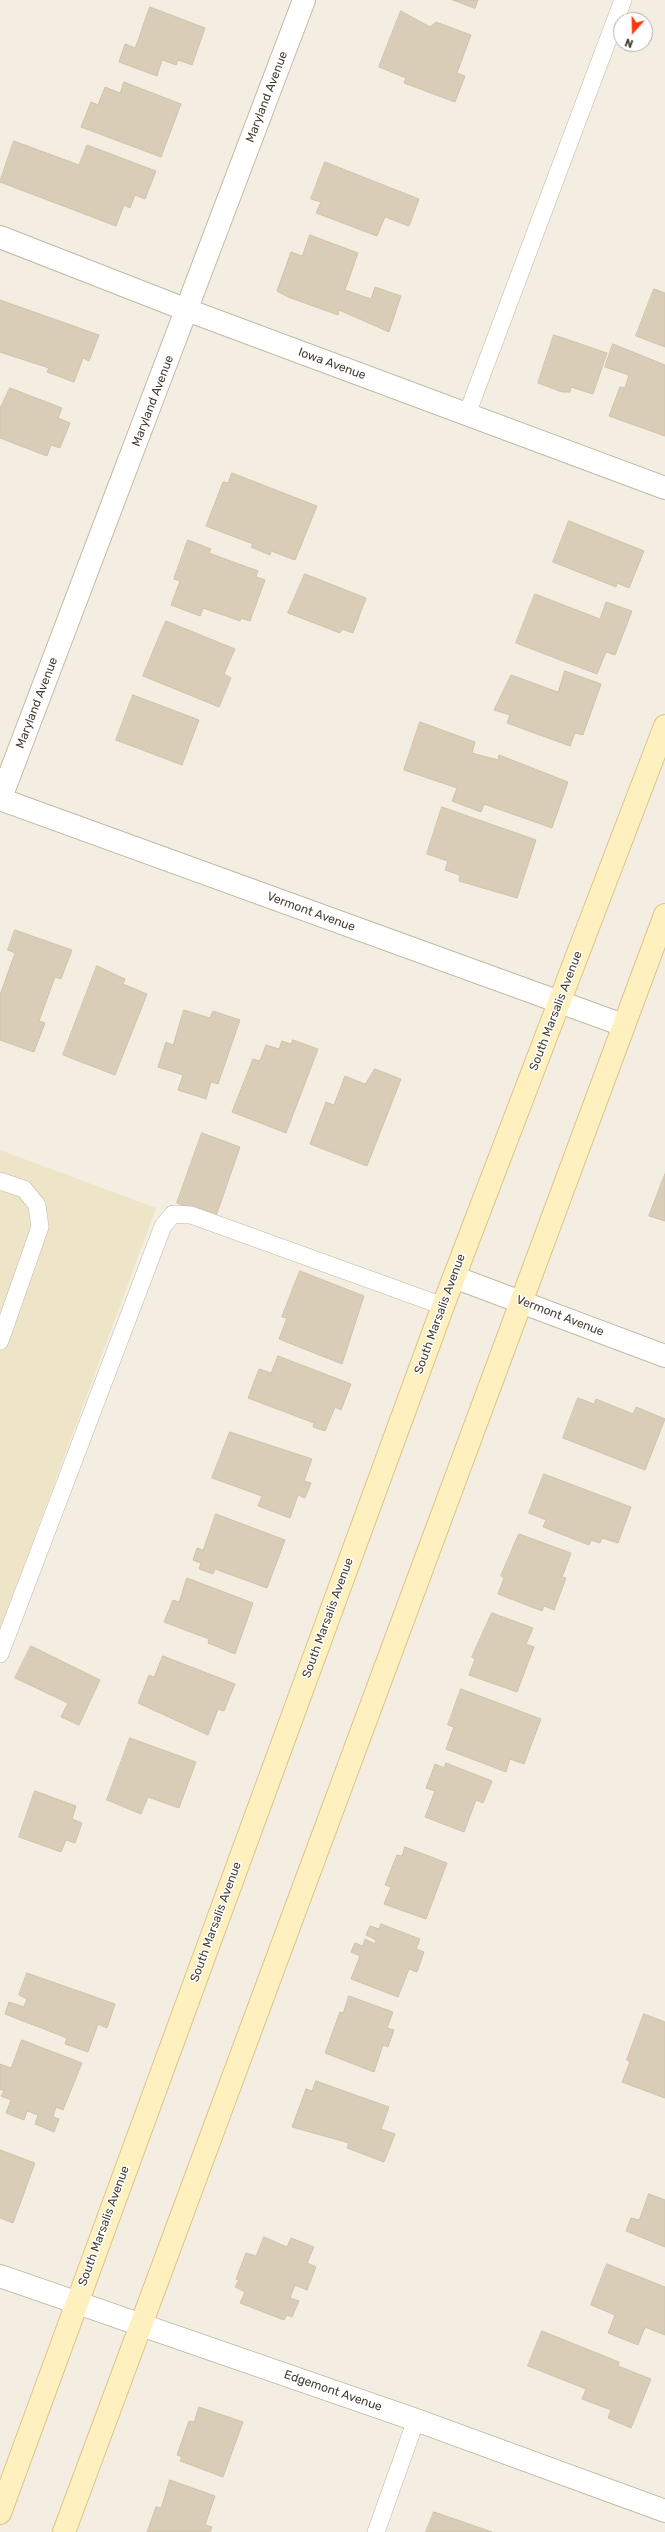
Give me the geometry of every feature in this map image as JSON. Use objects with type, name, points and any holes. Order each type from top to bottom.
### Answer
[{"type":"main road","name":"South Marsalis Avenue","points":[[0,2513],[75,2304],[443,1306],[665,726]]},
{"type":"main road","points":[[64,2532],[140,2323],[665,915]]},
{"type":"street","name":"Maryland Avenue","points":[[0,800],[304,0]]},
{"type":"street","name":"Iowa Avenue","points":[[0,237],[187,310],[665,488]]},
{"type":"street","name":"Vermont Avenue","points":[[0,800],[623,1025]]},
{"type":"street","name":"Vermont Avenue","points":[[454,1277],[665,1356]]},
{"type":"street","name":"Edgemont Avenue","points":[[0,2276],[75,2304],[140,2323],[416,2420],[665,2511]]},
{"type":"lane","points":[[467,414],[624,0]]},
{"type":"lane","points":[[0,1181],[24,1189],[37,1205],[40,1227],[0,1341]]},
{"type":"lane","points":[[0,1654],[163,1226],[173,1214],[191,1215],[443,1306]]},
{"type":"lane","points":[[376,2532],[416,2420]]},
{"type":"shaded area","points":[[0,1150],[156,1208],[0,1631]]},
{"type":"building","points":[[453,0],[478,0],[475,8]]},
{"type":"building","points":[[150,7],[205,28],[192,65],[178,60],[176,65],[162,60],[157,76],[119,62],[125,44],[135,48]]},
{"type":"building","points":[[401,11],[430,27],[436,22],[471,35],[457,73],[465,76],[455,102],[404,83],[406,78],[379,67]]},
{"type":"building","points":[[124,82],[181,104],[161,157],[81,127],[91,102],[98,105],[105,87],[120,93]]},
{"type":"building","points":[[14,141],[79,165],[87,145],[156,171],[145,199],[135,195],[130,208],[124,205],[116,226],[0,182]]},
{"type":"building","points":[[325,162],[419,199],[409,226],[385,217],[377,236],[316,213],[321,202],[311,199]]},
{"type":"building","points":[[310,235],[358,253],[345,290],[371,299],[375,287],[401,296],[389,332],[339,310],[338,315],[288,297],[277,291],[291,252],[302,256]]},
{"type":"building","points":[[654,289],[665,293],[665,347],[636,336]]},
{"type":"building","points":[[0,300],[99,335],[89,361],[83,358],[74,382],[47,372],[49,368],[0,352]]},
{"type":"building","points":[[554,335],[607,353],[593,394],[571,387],[570,392],[562,392],[538,383]]},
{"type":"building","points":[[613,344],[665,365],[665,436],[609,416],[620,387],[625,388],[629,375],[605,367]]},
{"type":"building","points":[[10,388],[62,408],[58,418],[70,423],[60,448],[51,445],[47,456],[0,438],[0,409]]},
{"type":"building","points":[[232,473],[317,506],[295,560],[271,551],[270,555],[251,547],[253,544],[206,526],[223,482],[228,483]]},
{"type":"building","points":[[569,521],[644,551],[629,588],[617,583],[616,587],[553,562]]},
{"type":"building","points":[[188,540],[211,549],[209,553],[258,571],[256,577],[265,580],[250,621],[241,618],[240,621],[203,608],[200,616],[171,605],[180,581],[174,579]]},
{"type":"building","points":[[305,574],[366,598],[353,633],[342,629],[340,633],[288,613]]},
{"type":"building","points":[[535,594],[600,619],[606,602],[632,611],[615,655],[606,652],[597,674],[516,643]]},
{"type":"building","points":[[166,621],[235,649],[224,674],[231,678],[219,707],[143,676]]},
{"type":"building","points":[[565,671],[601,684],[583,735],[575,733],[570,746],[507,723],[510,715],[494,710],[511,675],[558,692]]},
{"type":"building","points":[[133,695],[199,720],[182,765],[116,740]]},
{"type":"building","points":[[420,722],[475,742],[472,753],[498,760],[499,755],[568,782],[552,828],[484,804],[481,812],[452,801],[457,788],[404,770]]},
{"type":"building","points":[[442,807],[536,840],[517,898],[459,881],[460,875],[445,870],[448,861],[427,854]]},
{"type":"building","points":[[15,930],[72,950],[61,979],[55,977],[39,1021],[45,1023],[34,1052],[0,1040],[0,995],[15,953],[8,950]]},
{"type":"building","points":[[97,966],[125,979],[123,984],[147,994],[115,1075],[63,1055]]},
{"type":"building","points":[[184,1010],[210,1018],[213,1011],[240,1020],[218,1084],[211,1082],[206,1099],[178,1090],[183,1075],[158,1067],[166,1042],[173,1045]]},
{"type":"building","points":[[293,1040],[318,1049],[286,1133],[232,1112],[253,1059],[260,1061],[266,1045],[279,1049],[282,1041],[291,1044]]},
{"type":"building","points":[[375,1069],[401,1079],[367,1166],[310,1144],[326,1102],[334,1105],[345,1076],[365,1084]]},
{"type":"building","points":[[202,1133],[240,1147],[216,1216],[177,1203]]},
{"type":"building","points":[[665,1174],[665,1221],[649,1216]]},
{"type":"building","points":[[300,1271],[364,1296],[342,1364],[279,1339],[287,1318],[282,1317]]},
{"type":"building","points":[[278,1356],[351,1384],[341,1410],[335,1407],[325,1431],[313,1427],[314,1423],[248,1398],[259,1369],[271,1373]]},
{"type":"building","points":[[578,1398],[594,1404],[596,1399],[633,1414],[636,1407],[665,1419],[645,1470],[563,1438]]},
{"type":"building","points":[[230,1432],[312,1459],[304,1481],[311,1483],[305,1498],[298,1495],[290,1518],[258,1506],[262,1496],[212,1478]]},
{"type":"building","points":[[544,1474],[631,1507],[618,1543],[602,1538],[600,1543],[591,1540],[589,1545],[543,1527],[546,1520],[529,1513]]},
{"type":"building","points":[[216,1514],[285,1540],[267,1588],[215,1569],[213,1574],[199,1569],[201,1563],[193,1560],[197,1548],[203,1550]]},
{"type":"building","points":[[519,1534],[571,1553],[562,1577],[566,1578],[554,1610],[544,1606],[542,1611],[498,1594],[504,1578],[501,1576]]},
{"type":"building","points":[[187,1578],[253,1603],[235,1654],[208,1643],[209,1639],[164,1622],[173,1600],[179,1602]]},
{"type":"building","points":[[492,1613],[533,1628],[526,1644],[534,1647],[517,1692],[469,1675],[475,1659],[472,1657]]},
{"type":"building","points":[[31,1646],[100,1680],[79,1725],[61,1717],[68,1703],[15,1678]]},
{"type":"building","points":[[163,1656],[235,1684],[224,1711],[218,1709],[208,1735],[138,1703],[149,1675],[154,1677]]},
{"type":"building","points":[[461,1689],[541,1719],[524,1764],[510,1759],[506,1772],[446,1749],[454,1727],[448,1725]]},
{"type":"building","points":[[130,1738],[196,1762],[179,1808],[148,1797],[141,1814],[107,1800]]},
{"type":"building","points":[[446,1763],[492,1781],[483,1803],[476,1800],[464,1832],[425,1817],[435,1791],[426,1788],[435,1764],[444,1768]]},
{"type":"building","points":[[35,1791],[76,1806],[72,1819],[82,1823],[75,1843],[66,1840],[61,1852],[19,1837]]},
{"type":"building","points":[[405,1847],[447,1863],[426,1919],[384,1904],[391,1887],[385,1885],[397,1855],[402,1856]]},
{"type":"building","points":[[381,1924],[420,1939],[416,1949],[424,1952],[417,1972],[409,1969],[398,1997],[351,1979],[360,1956],[351,1952],[355,1943],[363,1946],[365,1939],[375,1944],[376,1940],[366,1935],[370,1926],[379,1929]]},
{"type":"building","points":[[27,1973],[115,2004],[107,2028],[98,2024],[88,2052],[65,2044],[67,2038],[5,2014],[9,2002],[24,2007],[27,1999],[19,1995]]},
{"type":"building","points":[[349,1996],[393,2012],[387,2028],[394,2030],[388,2047],[383,2045],[374,2072],[325,2053],[340,2012],[343,2013]]},
{"type":"building","points":[[644,2014],[665,2022],[665,2098],[622,2082],[630,2062],[627,2060]]},
{"type":"building","points":[[22,2040],[82,2063],[63,2110],[56,2107],[53,2117],[59,2119],[54,2132],[35,2124],[38,2115],[27,2111],[24,2120],[6,2113],[11,2100],[1,2096],[4,2091],[0,2089],[0,2064],[11,2068]]},
{"type":"building","points":[[316,2081],[389,2107],[381,2129],[395,2134],[384,2162],[347,2148],[349,2143],[292,2127],[306,2089],[312,2091]]},
{"type":"building","points":[[0,2150],[35,2163],[13,2223],[0,2218]]},
{"type":"building","points":[[649,2194],[665,2200],[665,2247],[626,2231],[631,2218],[639,2220]]},
{"type":"building","points":[[264,2237],[287,2247],[291,2238],[314,2247],[307,2263],[316,2267],[307,2290],[295,2285],[290,2298],[299,2301],[292,2317],[287,2315],[284,2320],[240,2303],[245,2292],[235,2287],[239,2280],[236,2279],[246,2253],[256,2256]]},
{"type":"building","points":[[607,2264],[665,2287],[665,2335],[645,2327],[638,2345],[608,2333],[615,2315],[591,2305]]},
{"type":"building","points":[[542,2331],[619,2362],[618,2366],[651,2379],[631,2428],[608,2418],[611,2410],[582,2399],[586,2389],[528,2366]]},
{"type":"building","points":[[199,2407],[243,2422],[223,2477],[180,2461],[182,2457],[177,2455],[189,2421],[194,2422]]},
{"type":"building","points":[[170,2480],[215,2496],[205,2525],[212,2527],[210,2532],[147,2532],[156,2507],[161,2508]]},
{"type":"building","points":[[434,2512],[492,2532],[426,2532]]}]
